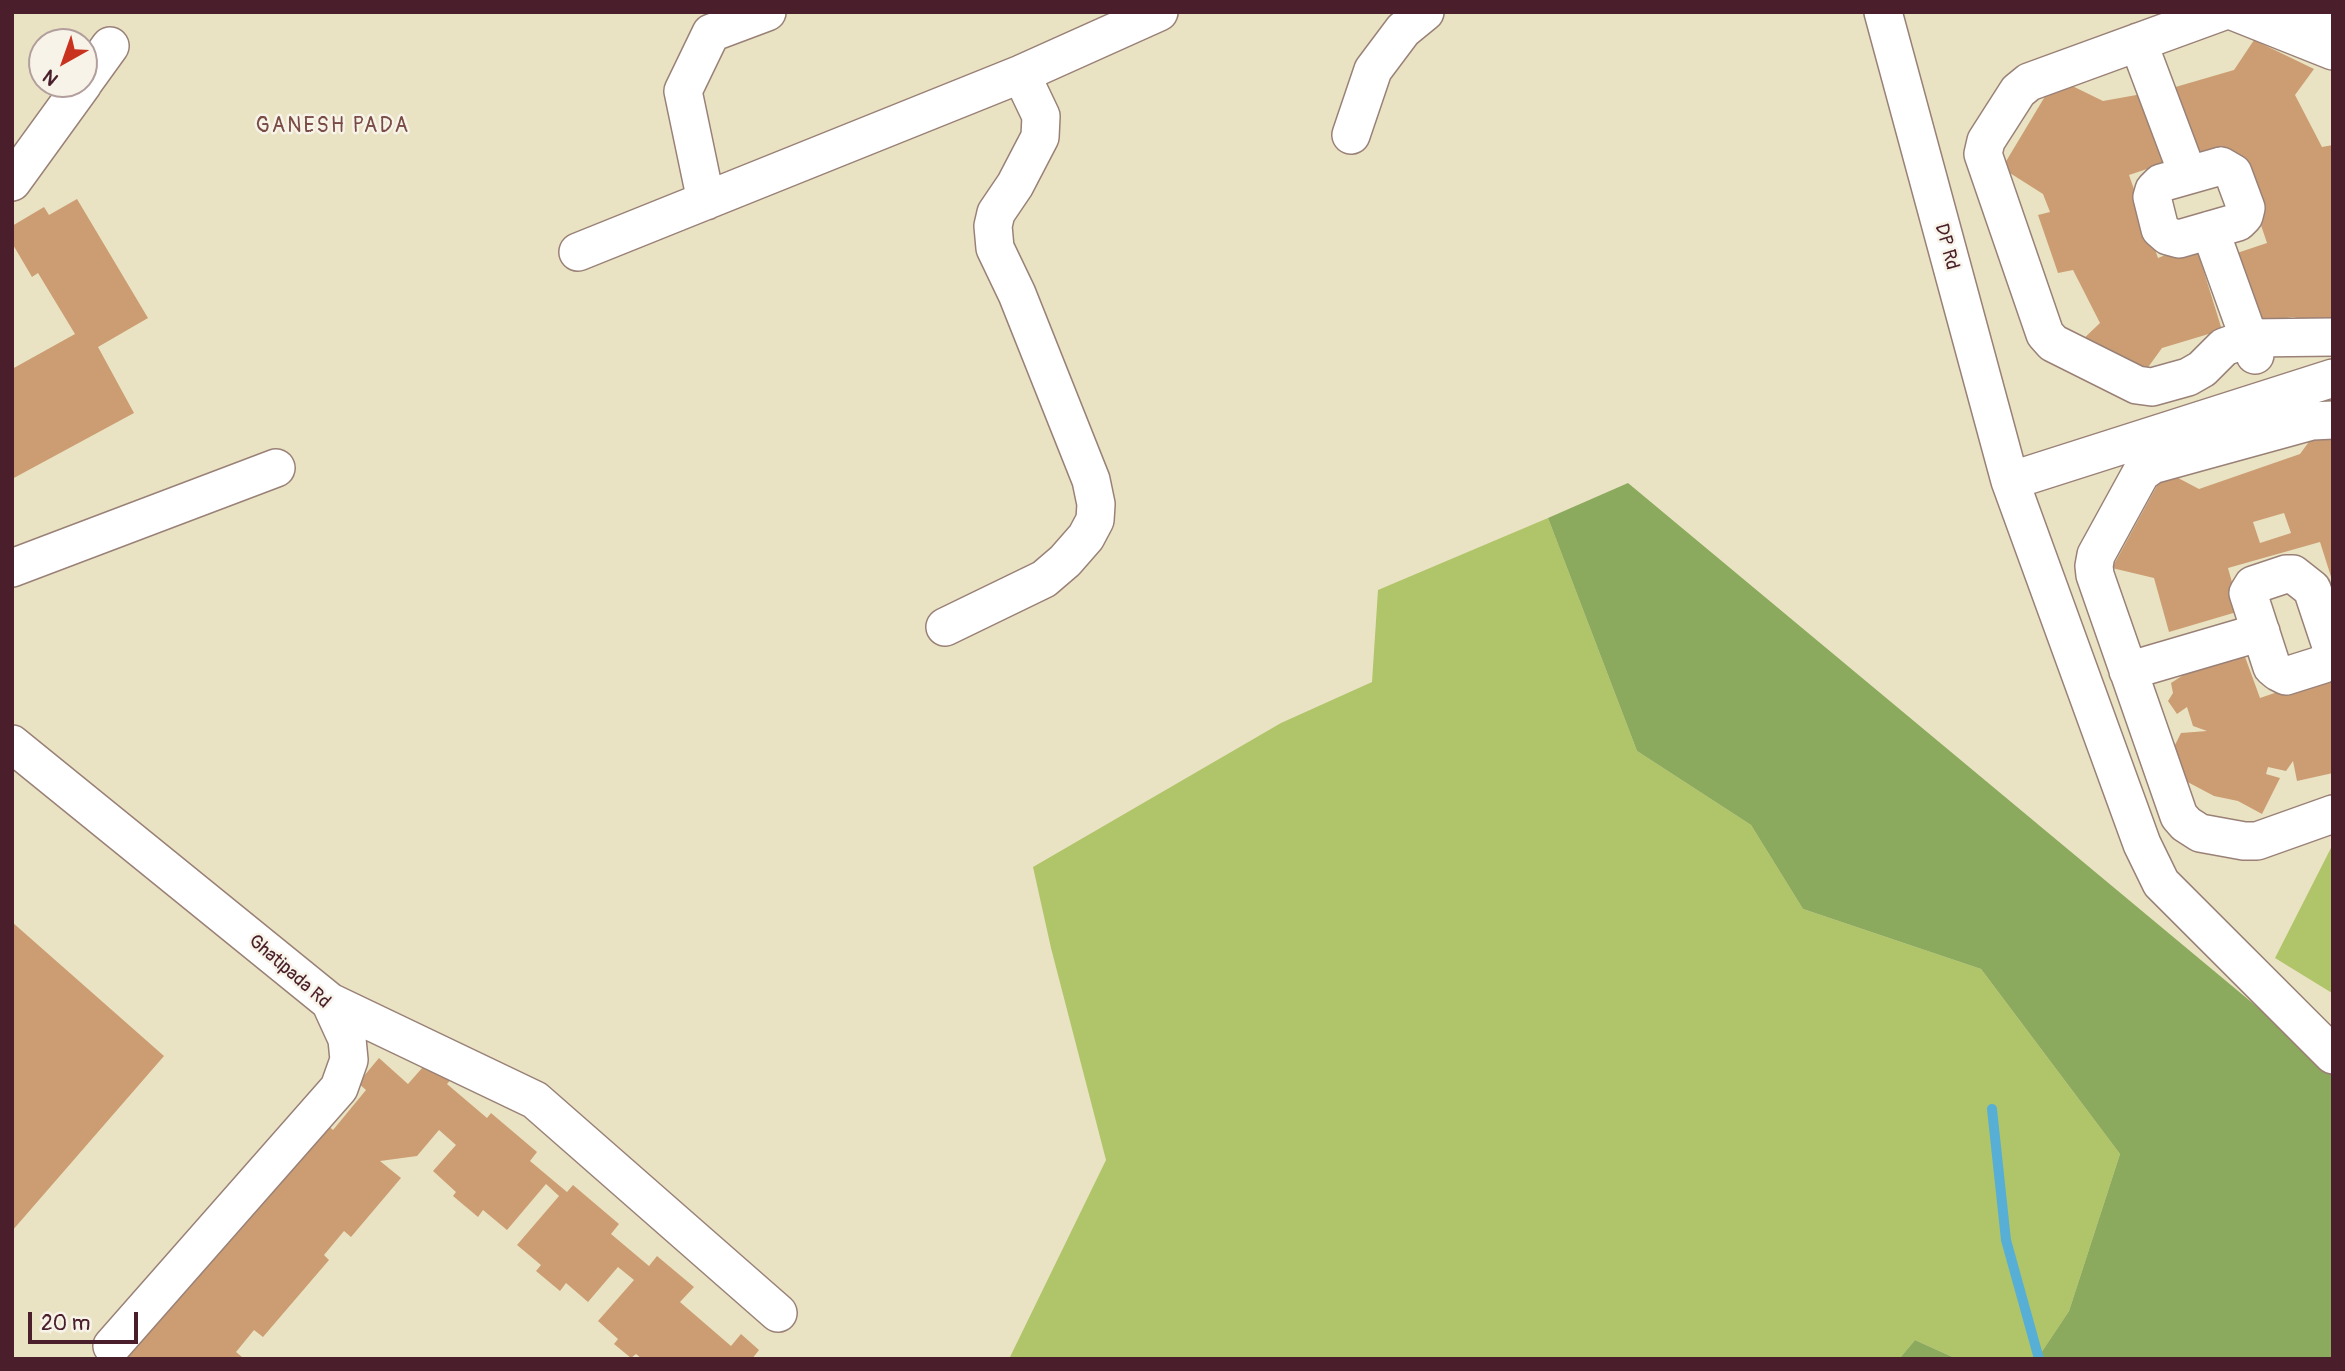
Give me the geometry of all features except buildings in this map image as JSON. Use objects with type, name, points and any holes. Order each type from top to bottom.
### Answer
[{"type":"street","points":[[706,201],[683,91],[711,33],[767,12]]},
{"type":"street","points":[[578,252],[1021,74],[1159,12]]},
{"type":"street","points":[[1351,135],[1373,69],[1403,30],[1425,12]]},
{"type":"street","name":"DP Rd","points":[[1883,12],[2010,481],[2142,844],[2161,883],[2333,1055]]},
{"type":"street","points":[[2221,12],[2029,82],[2018,90],[1986,141],[1983,154],[2045,334],[2053,343],[2126,380],[2152,387],[2188,377],[2202,369],[2224,346],[2252,347],[2333,337]]},
{"type":"street","points":[[2235,12],[2333,51]]},
{"type":"street","points":[[2286,12],[2305,22],[2315,23],[2333,18]]},
{"type":"street","points":[[2138,42],[2188,175]]},
{"type":"street","points":[[98,62],[110,46]]},
{"type":"street","points":[[944,627],[1044,579],[1065,561],[1086,537],[1095,520],[1096,504],[1091,480],[1017,294],[995,248],[993,226],[996,213],[1041,137],[1041,116],[1021,74]]},
{"type":"street","points":[[12,182],[72,98]]},
{"type":"street","points":[[2221,166],[2233,173],[2246,208],[2244,216],[2238,222],[2179,239],[2168,236],[2160,229],[2152,197],[2154,190],[2161,183],[2188,175],[2221,166]]},
{"type":"street","points":[[2210,230],[2252,347]]},
{"type":"street","points":[[2010,481],[2333,378]]},
{"type":"street","points":[[2333,420],[2312,421],[2152,465],[2141,473],[2096,555],[2094,566],[2179,816],[2186,824],[2200,832],[2257,841],[2333,814]]},
{"type":"street","points":[[12,568],[276,468]]},
{"type":"street","points":[[2286,573],[2292,574],[2312,589],[2326,613],[2332,649],[2329,662],[2286,676],[2273,667],[2261,632],[2248,593],[2253,584],[2286,573]]},
{"type":"street","points":[[2128,671],[2261,632]]},
{"type":"street","name":"Ghatipada Rd","points":[[12,744],[330,1002],[347,1039],[349,1060],[339,1088],[112,1346]]},
{"type":"street","points":[[330,1002],[535,1100],[778,1313]]},
{"type":"green space","points":[[1628,483],[2333,1070],[2333,1359],[2037,1359],[2069,1311],[2120,1154],[1981,969],[1803,909],[1751,825],[1637,751],[1548,518]]},
{"type":"green space","points":[[1548,518],[1637,751],[1751,825],[1803,909],[1981,969],[2120,1154],[2069,1311],[2037,1359],[1957,1359],[1915,1340],[1899,1359],[1009,1359],[1106,1160],[1051,948],[1033,867],[1281,723],[1372,682],[1378,590]]},
{"type":"green space","points":[[2333,844],[2333,993],[2332,993],[2275,958]]},
{"type":"green space","points":[[1915,1340],[1957,1359],[1899,1359]]},
{"type":"waterway","points":[[1992,1109],[2006,1240],[2039,1359]]},
{"type":"district","name":"GANESH PADA","points":[[333,127]]}]
